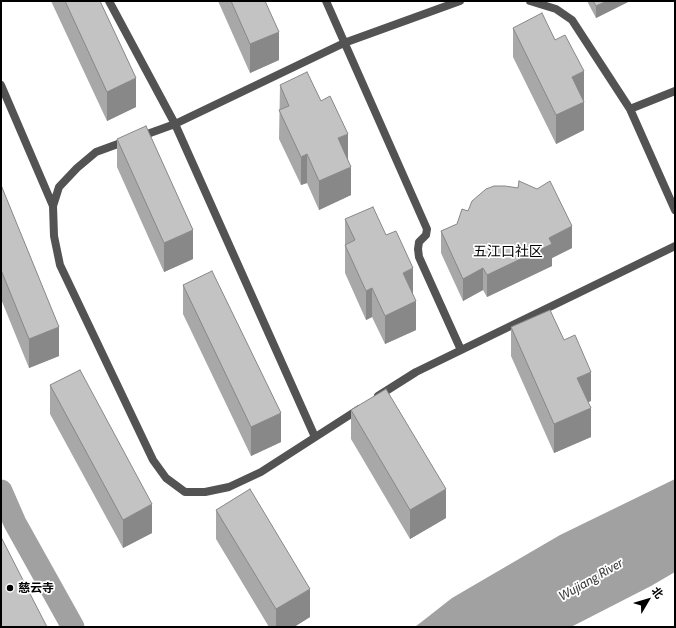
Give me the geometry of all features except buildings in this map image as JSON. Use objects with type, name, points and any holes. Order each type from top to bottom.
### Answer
[{"type":"lane","points":[[109,1],[175,124],[315,437]]},
{"type":"lane","points":[[326,1],[427,229],[426,235],[419,242],[419,257],[461,350]]},
{"type":"lane","points":[[460,1],[344,42],[175,124],[96,152],[77,168],[59,187],[53,206],[54,236],[60,265],[153,460],[166,478],[185,492],[206,492],[229,487],[261,472],[416,372],[675,246]]},
{"type":"lane","points":[[530,1],[556,9],[572,20],[630,110],[675,210]]},
{"type":"lane","points":[[1,85],[53,206]]},
{"type":"lane","points":[[630,110],[675,91]]},
{"type":"water","name":"Wujiang River","points":[[675,479],[675,572],[651,586],[571,627],[415,627],[452,598],[560,535]]},
{"type":"waterway","points":[[1,491],[15,523],[73,627]]},
{"type":"place","name":"慈云寺","points":[[10,588]]},
{"type":"district","name":"五江口社区","points":[[508,252]]}]
